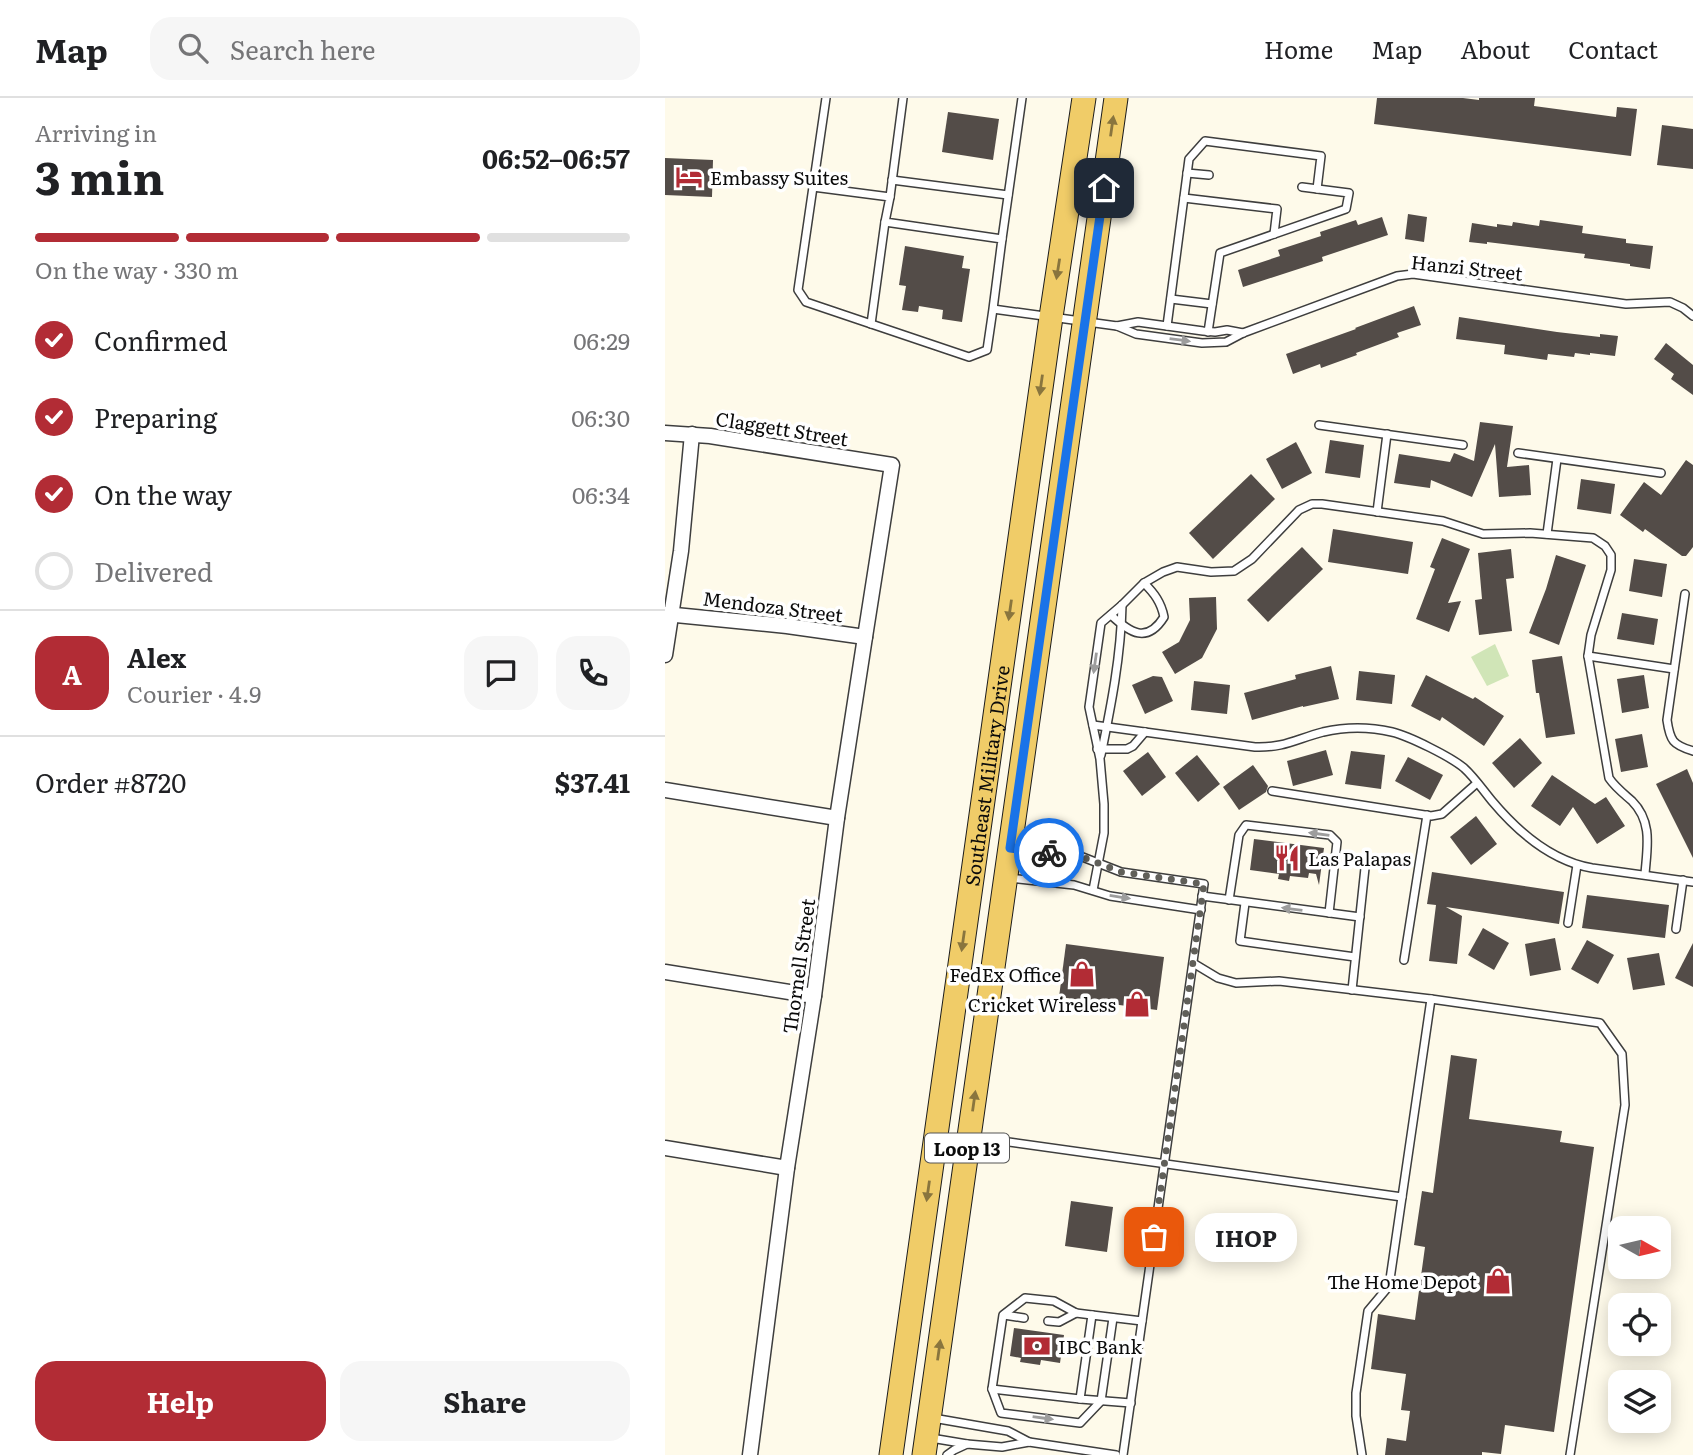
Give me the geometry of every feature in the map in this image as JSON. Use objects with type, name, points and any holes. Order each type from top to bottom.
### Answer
[{"type":"main road","name":"Southeast Military Drive","points":[[894,1433],[1084,98]]},
{"type":"main road","name":"Southeast Military Drive","points":[[927,1437],[1116,98]]},
{"type":"main road","points":[[977,844],[1010,848]]},
{"type":"main road","points":[[973,874],[1005,878]]},
{"type":"main road","points":[[894,1433],[927,1437]]},
{"type":"street","name":"Claggett Street","points":[[665,433],[692,434],[892,465]]},
{"type":"street","points":[[665,655],[668,614],[681,551],[692,434]]},
{"type":"street","name":"Mendoza Street","points":[[668,614],[865,636],[892,465]]},
{"type":"street","name":"Thornell Street","points":[[750,1455],[787,1168],[865,636]]},
{"type":"street","points":[[665,790],[837,818]]},
{"type":"street","points":[[665,972],[814,996]]},
{"type":"street","points":[[665,1148],[787,1168]]},
{"type":"lane","points":[[825,98],[798,290],[806,302],[969,357],[987,350],[1022,98]]},
{"type":"lane","points":[[871,324],[903,98]]},
{"type":"lane","points":[[1167,327],[1189,159],[1205,141],[1321,156],[1317,189]]},
{"type":"lane","points":[[1187,173],[1209,175]]},
{"type":"lane","points":[[892,180],[1008,195]]},
{"type":"lane","points":[[813,187],[890,197]]},
{"type":"lane","points":[[1208,332],[1220,253],[1346,209],[1349,193],[1302,187]]},
{"type":"lane","points":[[1184,198],[1276,209],[1273,234]]},
{"type":"lane","points":[[885,222],[1002,239]]},
{"type":"lane","name":"Hanzi Street","points":[[993,309],[1117,326],[1136,334],[1202,343],[1226,342],[1243,333],[1397,276],[1413,274],[1626,304],[1671,302],[1693,316]]},
{"type":"lane","points":[[1171,299],[1212,304]]},
{"type":"lane","name":"Hanzi Street","points":[[1117,326],[1138,322],[1208,332],[1227,330],[1243,333]]},
{"type":"lane","points":[[1319,425],[1463,445]]},
{"type":"lane","points":[[1377,512],[1387,435]]},
{"type":"lane","points":[[1518,453],[1661,473]]},
{"type":"lane","points":[[1548,534],[1557,459]]},
{"type":"lane","points":[[1093,890],[1104,833],[1104,804],[1100,749],[1089,707],[1101,623],[1144,583],[1163,572],[1177,567],[1211,572],[1234,571],[1252,559],[1299,510],[1313,504],[1443,521],[1483,534],[1530,533],[1593,538],[1605,546],[1611,555],[1611,570],[1591,635],[1588,656],[1608,778],[1640,811],[1648,830],[1645,874]]},
{"type":"lane","points":[[1111,615],[1134,632],[1149,632],[1157,627],[1164,617],[1161,605],[1144,583]]},
{"type":"lane","points":[[1685,594],[1667,720],[1674,744],[1693,751]]},
{"type":"lane","points":[[1100,749],[1107,726],[1122,625],[1122,605]]},
{"type":"lane","points":[[1588,656],[1674,668]]},
{"type":"lane","points":[[1093,725],[1255,747],[1285,745],[1321,732],[1344,728],[1395,733],[1446,756],[1465,769],[1520,831],[1563,860],[1577,865],[1693,882]]},
{"type":"lane","points":[[1100,749],[1127,749],[1145,732]]},
{"type":"lane","points":[[1272,791],[1427,815],[1442,814],[1477,783]]},
{"type":"lane","points":[[1404,960],[1427,815]]},
{"type":"lane","points":[[1229,900],[1239,835],[1246,825],[1330,835],[1337,842],[1329,913]]},
{"type":"lane","points":[[1010,848],[1080,856],[1121,872],[1204,884],[1123,1455]]},
{"type":"lane","points":[[1568,923],[1577,865]]},
{"type":"lane","points":[[1352,990],[1365,868]]},
{"type":"lane","points":[[1005,878],[1074,885],[1110,896],[1201,910]]},
{"type":"lane","points":[[1676,929],[1683,880]]},
{"type":"lane","points":[[1202,896],[1360,917]]},
{"type":"lane","points":[[1245,902],[1240,941],[1355,957]]},
{"type":"lane","points":[[1193,963],[1218,978],[1235,983],[1279,981],[1600,1023],[1622,1054],[1625,1105],[1570,1455]]},
{"type":"lane","points":[[1362,1455],[1356,1416],[1356,1394],[1368,1311],[1389,1286],[1431,999]]},
{"type":"lane","points":[[969,1136],[1402,1197]]},
{"type":"lane","points":[[1113,1318],[1101,1401],[1080,1423],[1001,1413],[992,1389],[1003,1315],[1025,1298],[1054,1301],[1076,1313],[1142,1321]]},
{"type":"lane","points":[[1048,1321],[1059,1322],[1076,1313]]},
{"type":"lane","points":[[1003,1315],[1024,1318]]},
{"type":"lane","points":[[1080,1399],[1092,1315]]},
{"type":"lane","points":[[992,1389],[1131,1403]]},
{"type":"lane","points":[[927,1437],[1008,1431],[1030,1442],[1116,1455]]},
{"type":"lane","points":[[927,1437],[1002,1447],[1030,1442]]},
{"type":"lane","points":[[947,1455],[967,1444]]},
{"type":"green space","points":[[1495,644],[1509,676],[1487,686],[1471,657]]},
{"type":"building","points":[[1377,98],[1535,98],[1534,106],[1616,117],[1617,107],[1637,109],[1631,156],[1374,124]]},
{"type":"building","points":[[948,112],[999,119],[993,160],[942,152]]},
{"type":"building","points":[[1662,125],[1693,129],[1693,169],[1657,165]]},
{"type":"building","name":"Embassy Suites","points":[[665,158],[713,160],[712,197],[665,195]]},
{"type":"building","points":[[1408,214],[1427,217],[1424,242],[1405,239]]},
{"type":"building","points":[[1382,217],[1388,235],[1322,257],[1323,261],[1243,287],[1238,270],[1280,256],[1278,250],[1321,236],[1320,232],[1356,220],[1358,225]]},
{"type":"building","points":[[1540,220],[1583,226],[1582,233],[1653,246],[1650,269],[1584,258],[1585,254],[1469,242],[1472,223],[1497,227],[1497,224],[1512,226],[1513,222],[1539,226]]},
{"type":"building","points":[[905,246],[964,256],[962,268],[970,269],[962,322],[942,319],[943,310],[919,306],[918,312],[902,310],[906,286],[899,285]]},
{"type":"building","points":[[1414,306],[1421,325],[1397,333],[1399,337],[1356,353],[1357,355],[1321,368],[1320,364],[1293,374],[1286,354]]},
{"type":"building","points":[[1459,317],[1557,332],[1600,337],[1600,334],[1618,336],[1615,356],[1590,353],[1575,353],[1574,357],[1548,354],[1547,360],[1504,354],[1505,345],[1456,339]]},
{"type":"building","points":[[1666,343],[1693,365],[1693,395],[1671,379],[1674,374],[1654,359]]},
{"type":"building","points":[[1480,422],[1513,426],[1507,467],[1529,465],[1531,495],[1499,497],[1495,444],[1472,497],[1431,480],[1430,488],[1394,483],[1399,454],[1450,462],[1454,453],[1474,461]]},
{"type":"building","points":[[1330,440],[1364,445],[1360,478],[1325,473]]},
{"type":"building","points":[[1296,442],[1312,473],[1282,489],[1266,459]]},
{"type":"building","points":[[1686,460],[1693,465],[1693,547],[1686,556],[1682,556],[1645,529],[1643,532],[1620,515],[1644,482],[1661,495]]},
{"type":"building","points":[[1251,474],[1275,499],[1213,559],[1189,533]]},
{"type":"building","points":[[1581,479],[1615,484],[1611,514],[1577,509]]},
{"type":"building","points":[[1333,529],[1413,542],[1408,574],[1328,562]]},
{"type":"building","points":[[1442,538],[1470,549],[1448,603],[1461,601],[1449,632],[1416,619],[1435,569],[1430,567]]},
{"type":"building","points":[[1302,547],[1323,569],[1268,622],[1247,600]]},
{"type":"building","points":[[1511,549],[1514,578],[1506,579],[1512,631],[1479,635],[1475,600],[1482,599],[1478,553]]},
{"type":"building","points":[[1556,555],[1586,565],[1559,645],[1529,633]]},
{"type":"building","points":[[1634,559],[1667,564],[1662,597],[1629,591]]},
{"type":"building","points":[[1216,597],[1217,629],[1202,658],[1175,674],[1162,652],[1179,642],[1190,620],[1189,598]]},
{"type":"building","points":[[1622,613],[1658,619],[1654,645],[1617,639]]},
{"type":"building","points":[[1562,656],[1575,734],[1546,738],[1532,660]]},
{"type":"building","points":[[1331,666],[1339,699],[1252,720],[1244,693]]},
{"type":"building","points":[[1359,671],[1395,675],[1392,704],[1356,700]]},
{"type":"building","points":[[1426,675],[1473,699],[1475,697],[1504,716],[1484,746],[1442,717],[1440,721],[1411,706]]},
{"type":"building","points":[[1644,675],[1649,708],[1622,713],[1617,679]]},
{"type":"building","points":[[1153,676],[1162,677],[1173,701],[1145,714],[1132,685]]},
{"type":"building","points":[[1194,681],[1230,685],[1227,714],[1191,710]]},
{"type":"building","points":[[1642,734],[1648,767],[1621,772],[1615,739]]},
{"type":"building","points":[[1520,738],[1542,763],[1514,788],[1492,763]]},
{"type":"building","points":[[1326,750],[1333,775],[1293,786],[1287,761]]},
{"type":"building","points":[[1351,751],[1385,755],[1381,789],[1345,784]]},
{"type":"building","points":[[1148,752],[1166,777],[1142,796],[1123,771]]},
{"type":"building","points":[[1197,755],[1220,784],[1198,802],[1175,773]]},
{"type":"building","points":[[1408,757],[1443,775],[1430,800],[1395,781]]},
{"type":"building","points":[[1253,765],[1268,786],[1266,792],[1239,810],[1223,787]]},
{"type":"building","points":[[1687,769],[1693,783],[1693,858],[1656,784]]},
{"type":"building","points":[[1552,775],[1595,804],[1606,797],[1625,826],[1597,844],[1573,807],[1560,826],[1531,806]]},
{"type":"building","points":[[1476,816],[1497,844],[1471,865],[1450,837]]},
{"type":"building","name":"Las Palapas","points":[[1254,839],[1324,848],[1319,885],[1316,874],[1309,873],[1308,878],[1290,876],[1289,881],[1278,879],[1279,874],[1250,870]]},
{"type":"building","points":[[1432,872],[1564,892],[1559,924],[1446,907],[1462,916],[1457,964],[1429,961],[1436,905],[1427,904]]},
{"type":"building","points":[[1587,895],[1669,905],[1665,938],[1582,928]]},
{"type":"building","points":[[1483,928],[1509,943],[1494,970],[1468,955]]},
{"type":"building","points":[[1555,938],[1561,970],[1530,976],[1525,944]]},
{"type":"building","points":[[1587,940],[1614,955],[1598,984],[1571,969]]},
{"type":"building","points":[[1693,943],[1693,987],[1675,978]]},
{"type":"building","points":[[1066,944],[1164,957],[1157,1010],[1059,997]]},
{"type":"building","points":[[1659,953],[1665,985],[1633,990],[1627,958]]},
{"type":"building","name":"The Home Depot","points":[[1451,1055],[1477,1059],[1469,1119],[1562,1131],[1560,1142],[1594,1147],[1554,1432],[1505,1425],[1501,1454],[1482,1452],[1482,1455],[1385,1455],[1387,1438],[1406,1441],[1410,1411],[1401,1410],[1406,1374],[1371,1369],[1378,1314],[1415,1320],[1425,1247],[1414,1245],[1422,1191],[1433,1193]]},
{"type":"building","points":[[1071,1201],[1113,1207],[1107,1252],[1065,1246]]},
{"type":"building","name":"IBC Bank","points":[[1014,1328],[1064,1335],[1060,1363],[1041,1360],[1040,1365],[1020,1362],[1021,1358],[1010,1356]]},
{"type":"way so far","points":[[1049,853],[1080,856],[1121,872],[1204,884],[1154,1237]]},
{"type":"place","name":"Embassy Suites","points":[[689,177]]},
{"type":"place","name":"Las Palapas","points":[[1287,858]]},
{"type":"place","name":"FedEx Office","points":[[1082,974]]},
{"type":"place","name":"Cricket Wireless","points":[[1137,1004]]},
{"type":"place","name":"IHOP","points":[[1154,1237]]},
{"type":"place","name":"The Home Depot","points":[[1498,1281]]},
{"type":"place","name":"IBC Bank","points":[[1037,1346]]},
{"type":"route","points":[[1049,853],[1010,848],[1104,188]]}]
